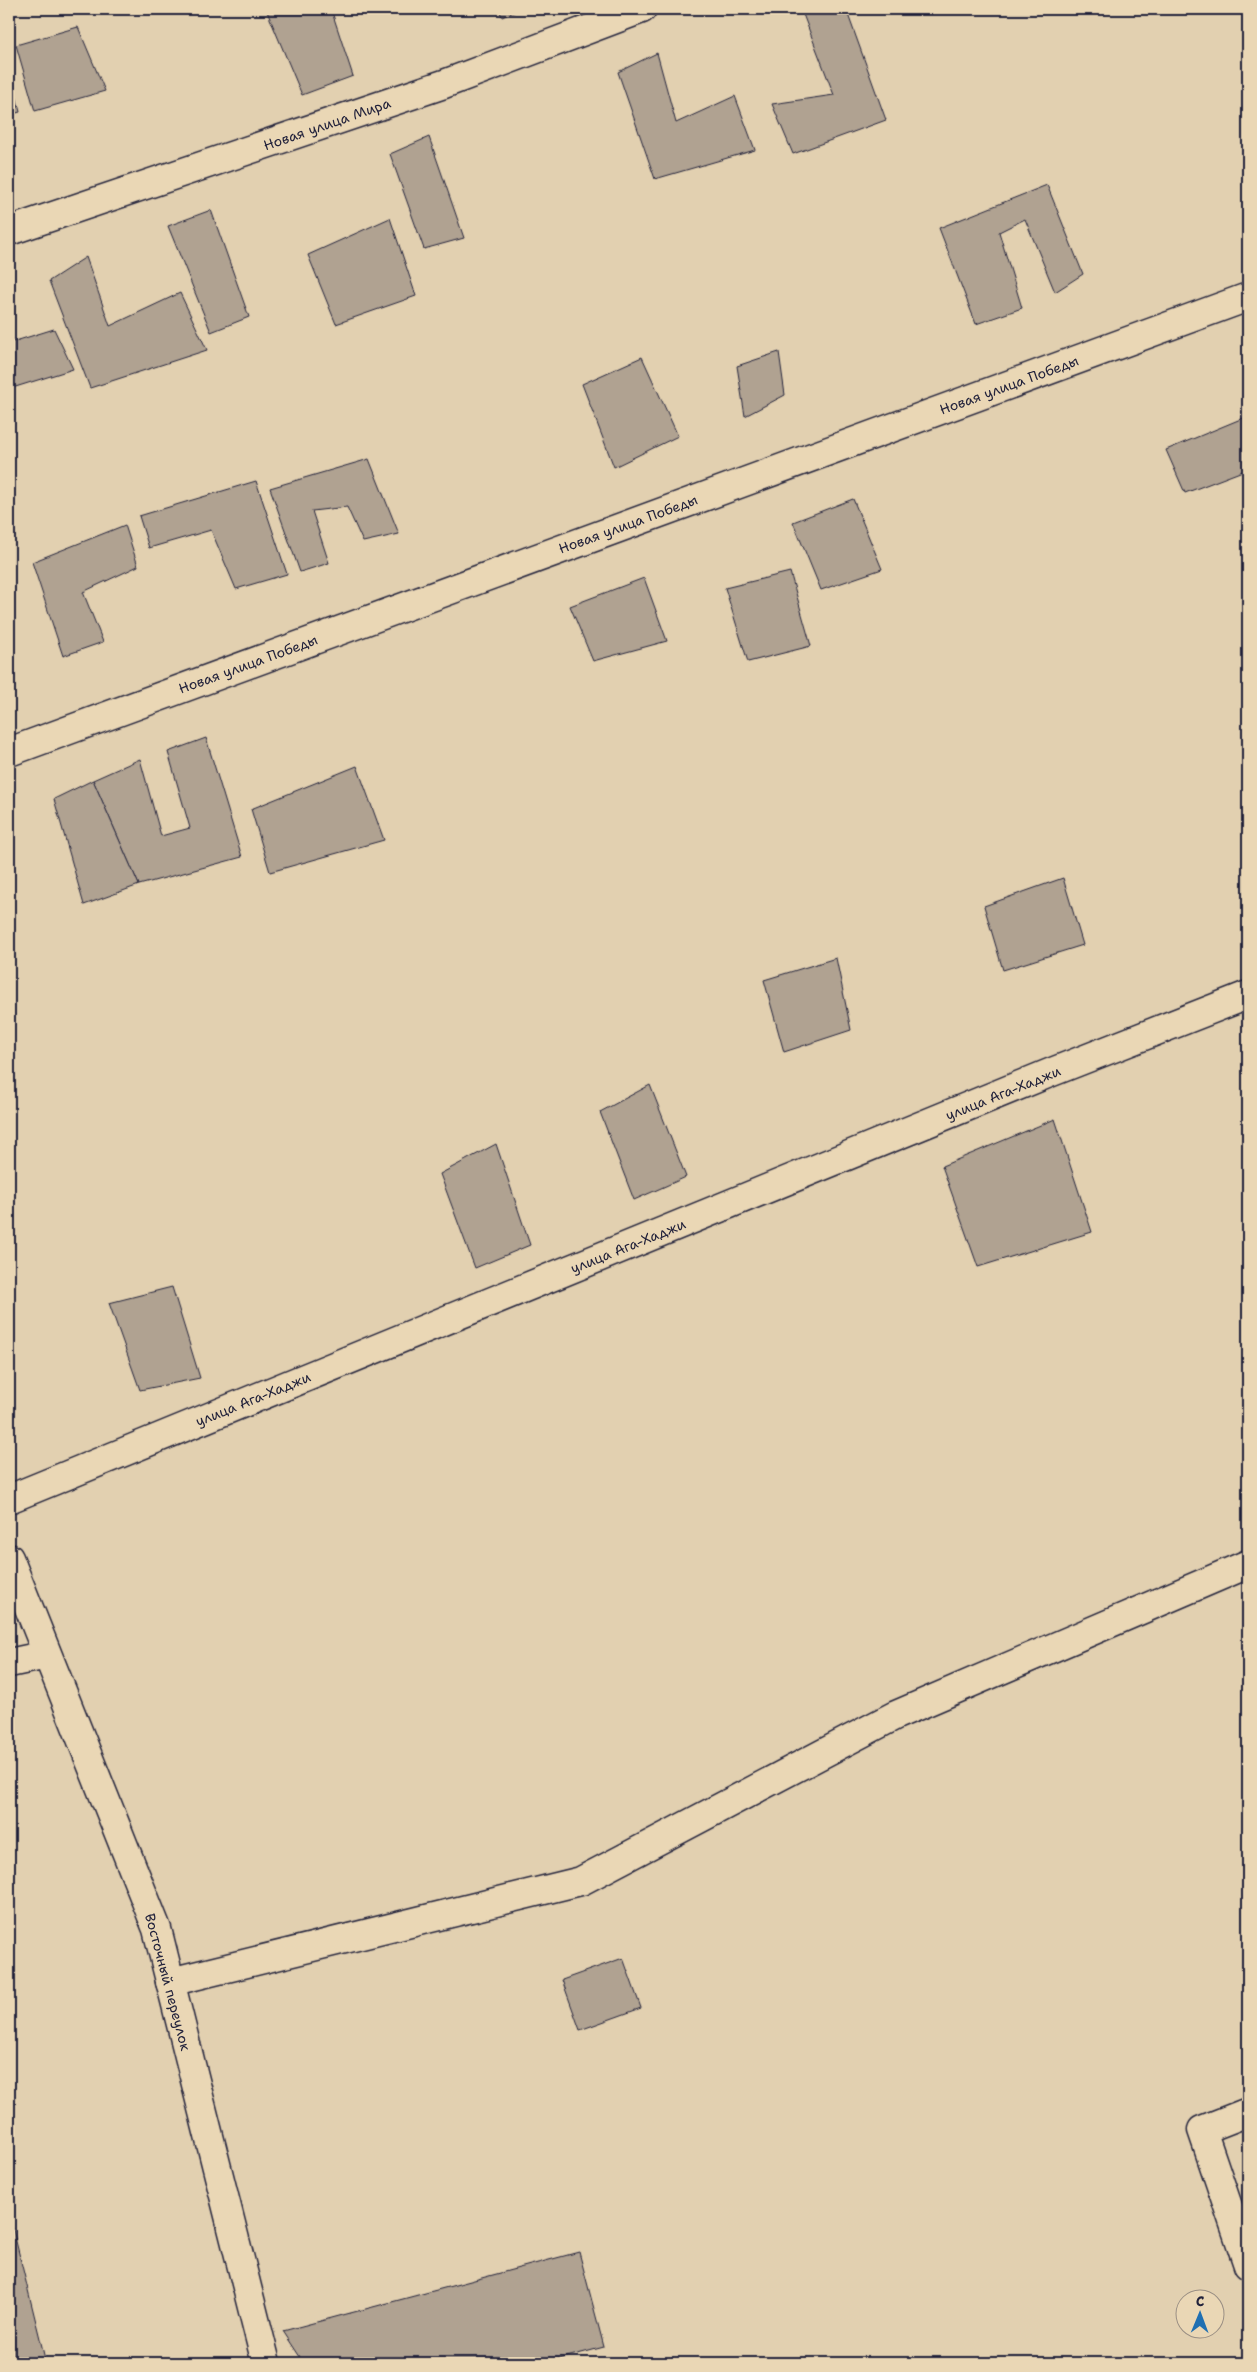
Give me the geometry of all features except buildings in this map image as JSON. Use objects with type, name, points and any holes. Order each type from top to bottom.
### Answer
[{"type":"street","name":"Новая улица Мира","points":[[9,231],[444,84],[642,9]]},
{"type":"street","name":"Новая улица Победы","points":[[9,752],[1248,296]]},
{"type":"street","name":"улица Ага-Хаджи","points":[[9,1499],[1052,1072],[1248,995]]},
{"type":"street","name":"Восточный переулок","points":[[9,1558],[157,1929],[266,2363]]},
{"type":"street","points":[[170,1982],[581,1881],[896,1715],[1248,1564]]},
{"type":"street","points":[[9,1663],[47,1655]]},
{"type":"street","points":[[1248,2112],[1202,2130],[1248,2265]]}]
